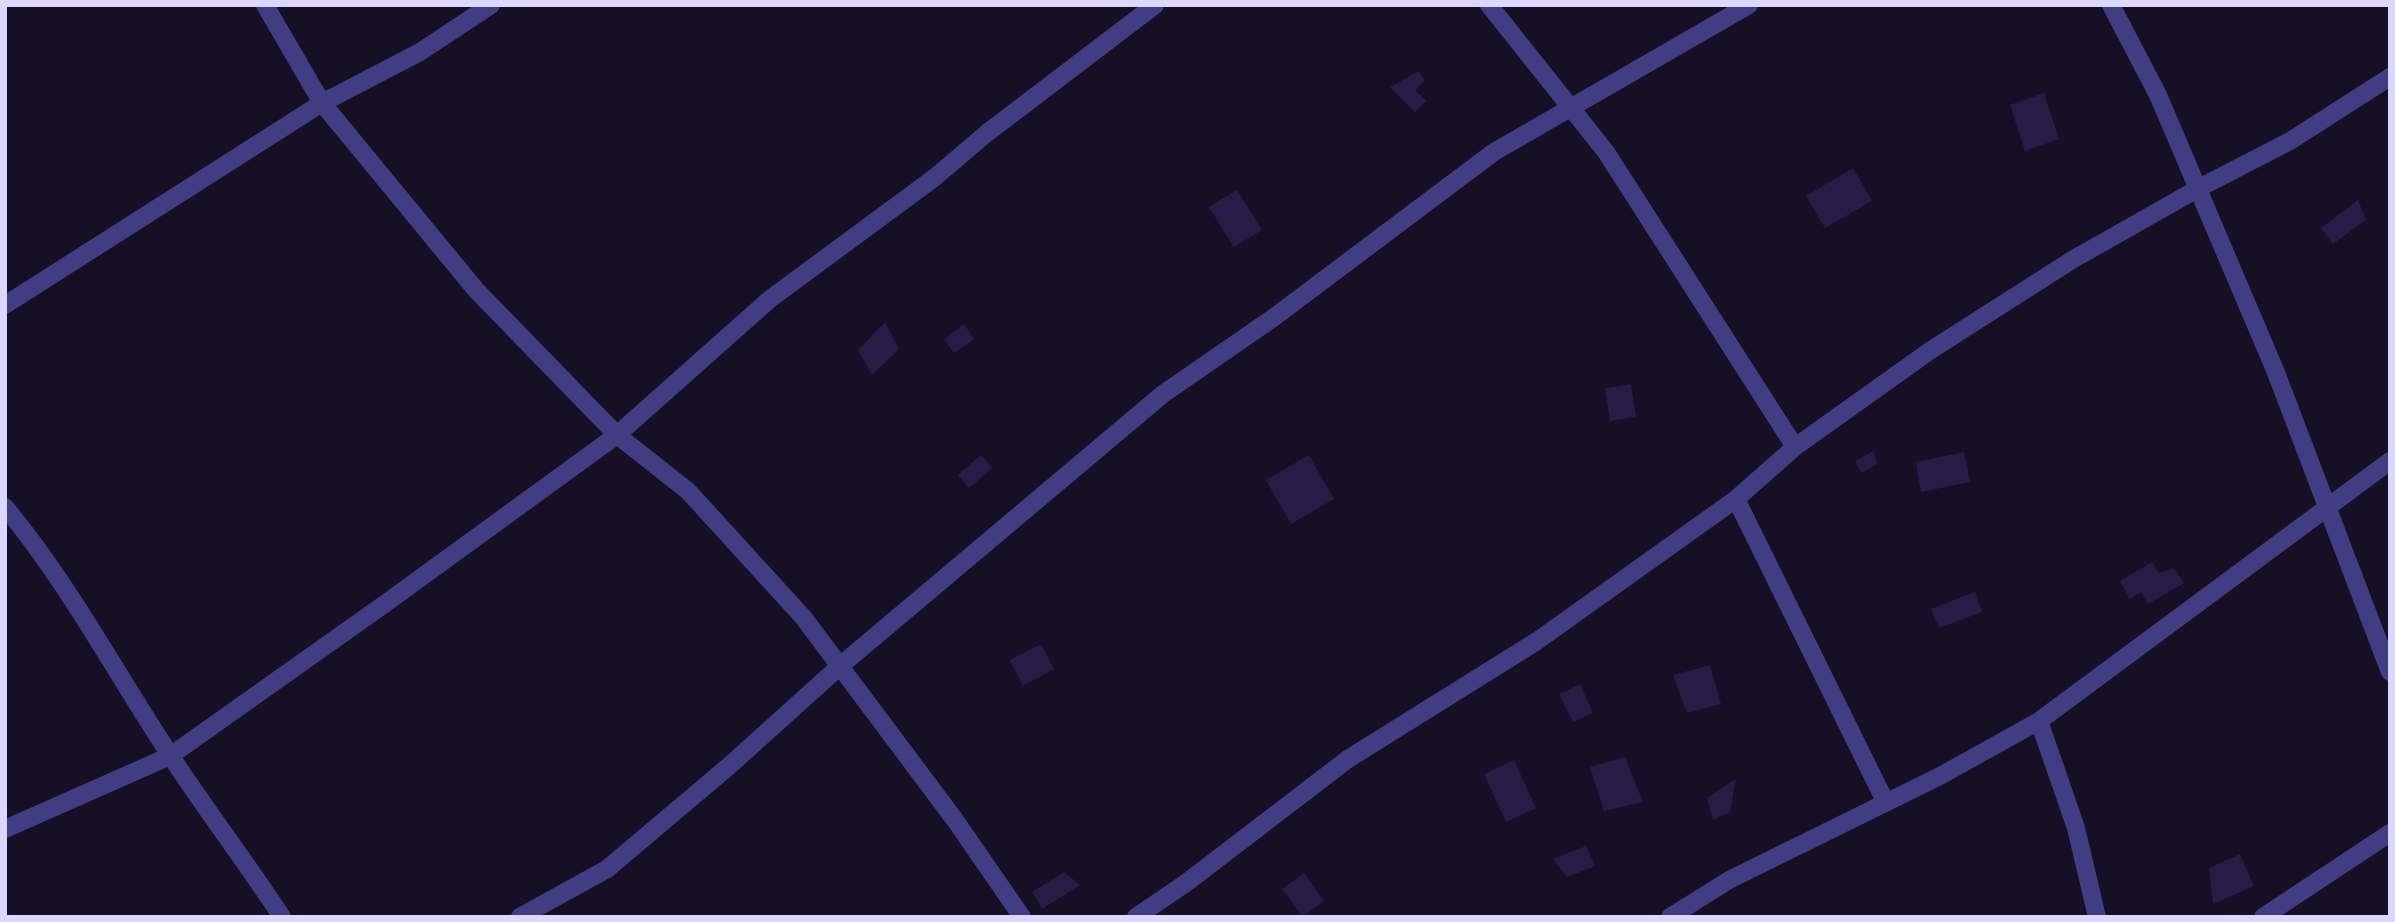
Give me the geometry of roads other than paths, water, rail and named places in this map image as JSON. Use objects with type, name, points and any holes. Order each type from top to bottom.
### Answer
[{"type":"street","points":[[265,5],[322,103],[476,290],[617,435],[688,491],[803,617],[955,820],[1022,917]]},
{"type":"street","points":[[5,305],[322,103],[420,52],[491,5]]},
{"type":"street","points":[[5,829],[170,756],[617,435],[770,299],[934,178],[986,133],[1155,5]]},
{"type":"street","points":[[1489,5],[1606,152],[1795,447]]},
{"type":"street","points":[[520,917],[607,869],[729,766],[840,666],[1163,394],[1273,318],[1494,152],[1749,5]]},
{"type":"street","points":[[2111,5],[2158,95],[2199,188],[2328,503],[2362,605],[2390,672]]},
{"type":"street","points":[[1136,917],[1186,883],[1348,759],[1536,641],[1736,499],[1795,447],[1931,350],[2072,260],[2199,188],[2290,141],[2390,77]]},
{"type":"street","points":[[1670,917],[1728,880],[1940,776],[2039,722],[2328,503],[2390,461]]},
{"type":"street","points":[[1736,499],[1885,801]]},
{"type":"street","points":[[5,507],[75,601],[170,756],[238,849],[282,917]]},
{"type":"street","points":[[2039,722],[2076,828],[2097,917]]},
{"type":"street","points":[[2263,917],[2390,833]]}]
